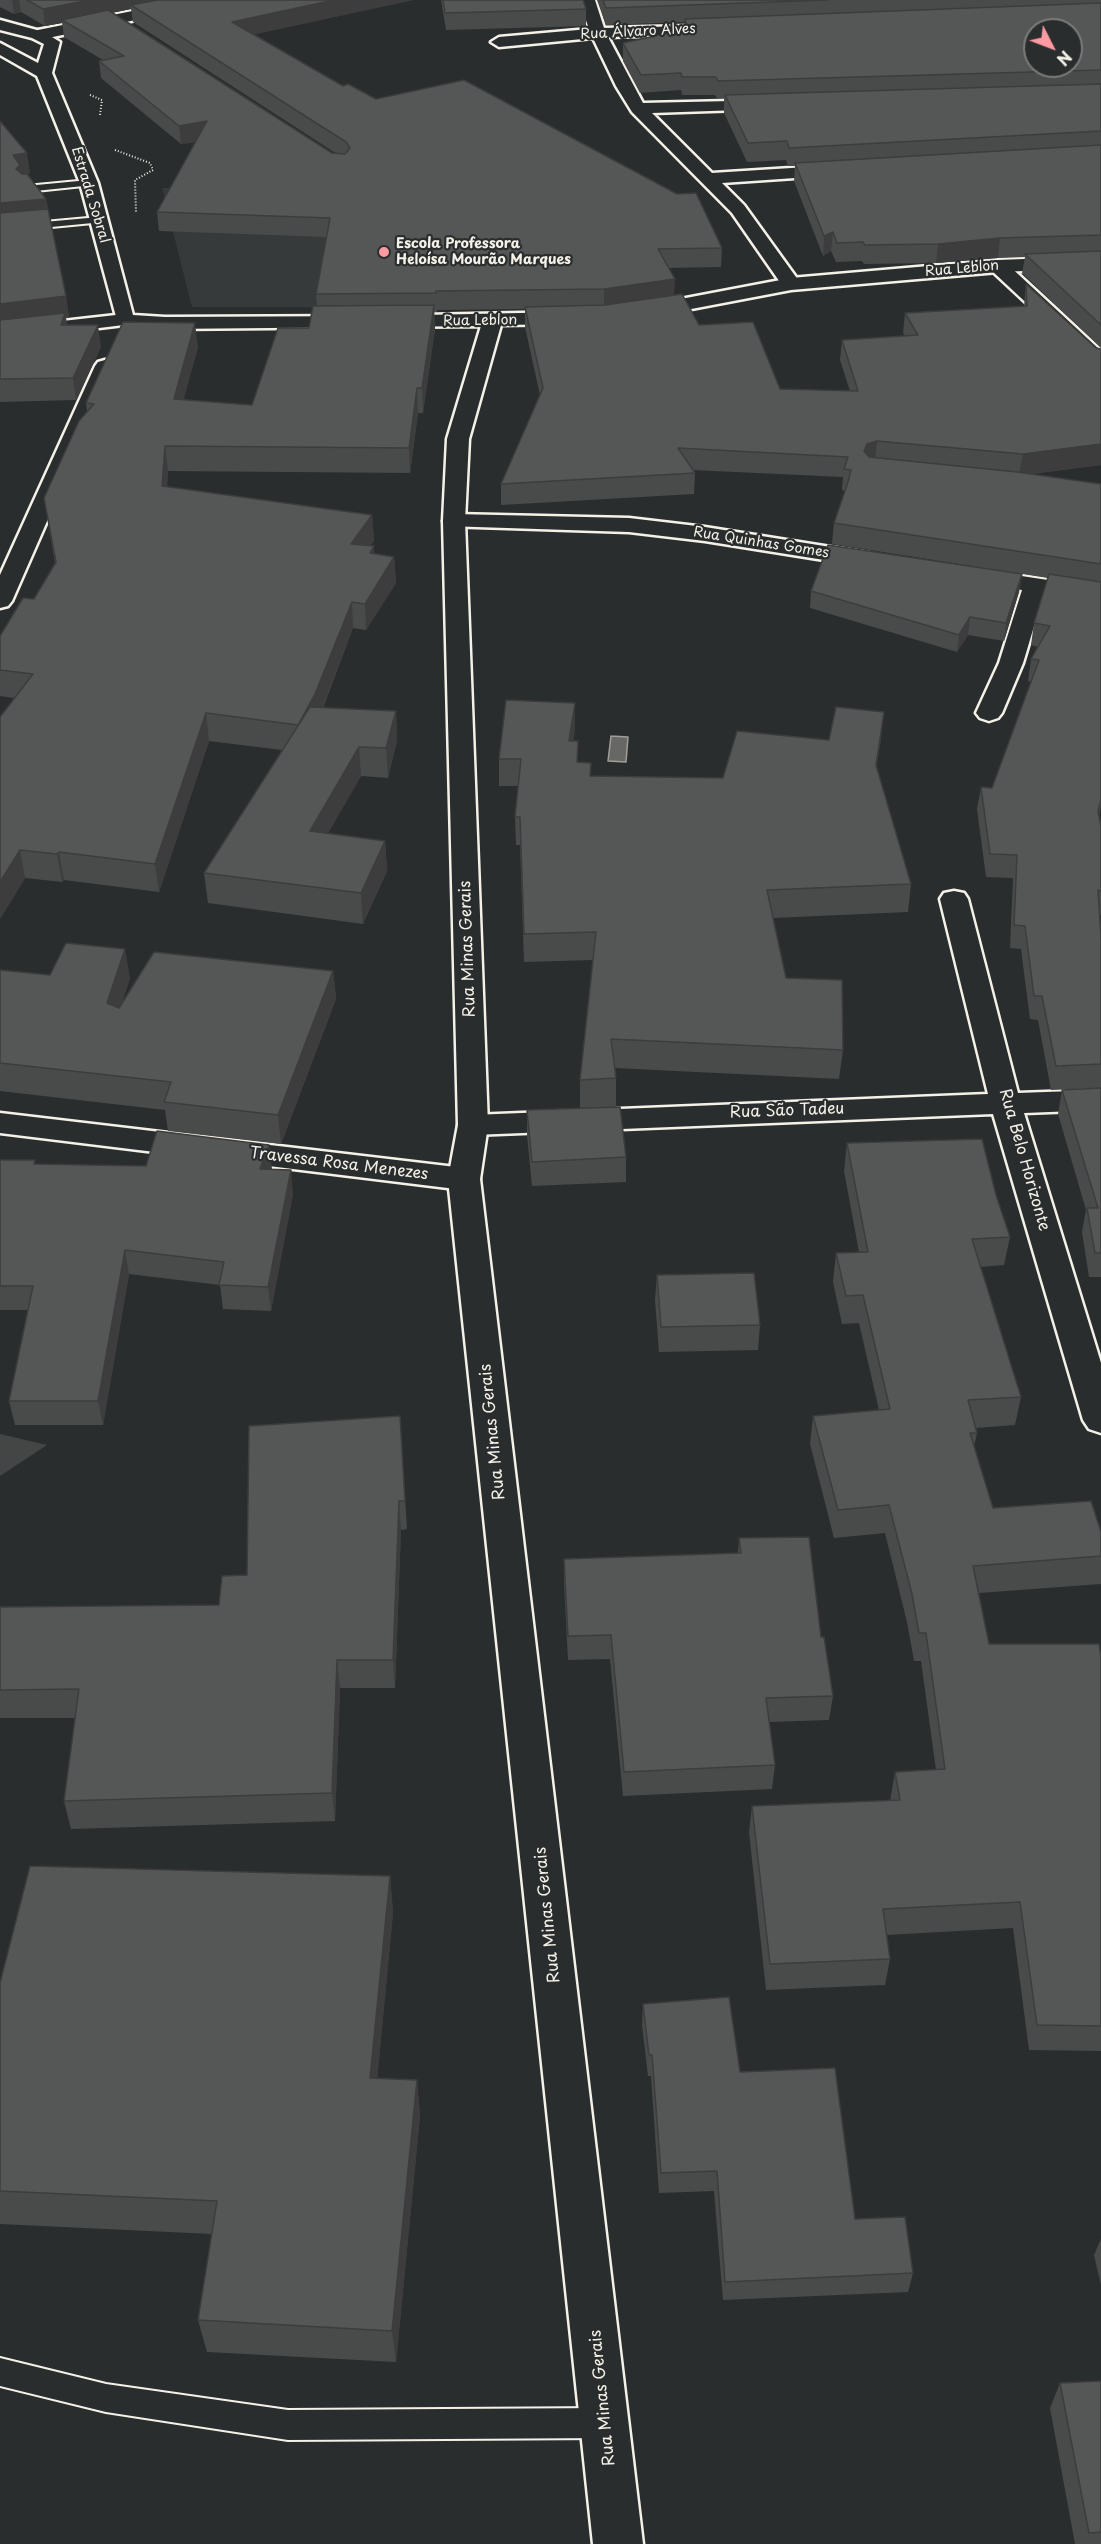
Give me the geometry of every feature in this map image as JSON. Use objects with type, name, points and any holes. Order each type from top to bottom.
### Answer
[{"type":"street","points":[[38,35],[209,0]]},
{"type":"street","points":[[586,0],[598,33],[624,86],[638,108],[710,178],[738,209],[791,284]]},
{"type":"street","points":[[113,19],[133,32]]},
{"type":"street","points":[[2,26],[38,35],[52,42],[45,73],[7,51]]},
{"type":"street","name":"Rua Álvaro Alves","points":[[499,42],[598,33],[741,27]]},
{"type":"street","points":[[7,51],[52,48]]},
{"type":"street","name":"Estrada Sobral","points":[[45,73],[89,183],[125,320]]},
{"type":"street","points":[[638,108],[781,104]]},
{"type":"street","points":[[710,178],[850,170]]},
{"type":"street","name":"Rua Leblon","points":[[627,314],[665,309],[791,284],[998,266],[1101,262]]},
{"type":"street","points":[[998,266],[1054,321],[1101,362]]},
{"type":"street","name":"Rua Leblon","points":[[0,334],[125,320],[165,323],[492,321],[584,318]]},
{"type":"street","points":[[0,601],[125,320]]},
{"type":"street","name":"Rua Minas Gerais","points":[[492,321],[458,439],[454,521],[473,1125],[464,1179],[618,2544]]},
{"type":"street","name":"Rua Quinhas Gomes","points":[[454,521],[629,525],[705,534],[893,564]]},
{"type":"street","points":[[952,573],[1101,595]]},
{"type":"street","points":[[990,713],[1011,663],[1035,585]]},
{"type":"street","name":"Rua Belo Horizonte","points":[[954,898],[1005,1102],[1101,1420]]},
{"type":"street","name":"Rua São Tadeu","points":[[473,1125],[1005,1102],[1101,1100]]},
{"type":"street","name":"Travessa Rosa Menezes","points":[[0,1123],[464,1179]]},
{"type":"lane","points":[[26,189],[89,183]]},
{"type":"lane","points":[[0,229],[99,220]]},
{"type":"lane","points":[[0,2372],[106,2398],[288,2425],[606,2423]]},
{"type":"shaded area","name":"Escola Professora Heloísa Mourão Marques","points":[[162,188],[578,196],[604,308],[192,307]]},
{"type":"shaded area","points":[[611,736],[628,737],[626,762],[608,761]]},
{"type":"shaded area","points":[[0,1434],[47,1445],[0,1476]]},
{"type":"building","points":[[27,0],[90,0],[43,9]]},
{"type":"building","points":[[158,0],[334,0],[232,22],[343,86],[348,84],[376,99],[464,80],[677,194],[696,193],[722,248],[658,249],[675,279],[604,289],[316,294],[330,218],[157,212],[207,121],[179,126],[99,61],[124,56],[62,20],[108,10],[332,153],[345,154],[350,148],[346,142],[131,5]]},
{"type":"building","points":[[443,0],[583,0],[586,9],[445,13]]},
{"type":"building","points":[[603,0],[828,0],[606,8]]},
{"type":"building","points":[[1101,3],[1101,70],[1083,71],[1083,18],[1023,18],[1023,72],[718,81],[716,77],[682,77],[681,73],[641,75],[623,43],[687,29],[685,19]]},
{"type":"building","points":[[1101,84],[1101,131],[789,148],[787,141],[748,143],[725,95]]},
{"type":"building","points":[[0,121],[27,153],[13,155],[20,165],[16,169],[22,174],[27,174],[46,199],[0,203]]},
{"type":"building","points":[[1101,145],[1101,235],[1000,238],[938,244],[837,243],[833,232],[824,236],[795,163]]},
{"type":"building","points":[[48,209],[66,296],[0,304],[0,213]]},
{"type":"building","points":[[1101,251],[1101,325],[1025,254]]},
{"type":"building","points":[[1026,284],[1096,348],[1101,349],[1101,444],[1023,454],[877,441],[867,444],[864,451],[869,457],[1017,472],[1101,484],[1101,564],[834,523],[851,470],[844,469],[848,457],[678,448],[695,473],[501,484],[543,388],[525,307],[605,305],[682,294],[699,325],[753,322],[780,389],[858,391],[842,340],[918,335],[905,313],[1027,306]]},
{"type":"building","points":[[434,305],[422,388],[417,388],[409,448],[165,446],[162,486],[372,515],[351,544],[374,546],[370,553],[394,557],[365,604],[352,602],[315,694],[298,725],[206,713],[155,864],[59,852],[57,854],[20,850],[0,882],[0,717],[33,674],[0,670],[0,636],[23,598],[34,599],[56,562],[44,498],[79,421],[94,404],[86,403],[123,322],[195,323],[174,399],[252,405],[278,328],[309,328],[313,306]]},
{"type":"building","points":[[65,313],[61,325],[98,325],[73,378],[0,379],[0,320]]},
{"type":"building","points":[[828,545],[1022,574],[1006,623],[970,617],[959,635],[811,591]]},
{"type":"building","points":[[1049,574],[1101,582],[1101,800],[1098,811],[1101,826],[1101,891],[1098,890],[1101,939],[1101,1064],[1056,1066],[1042,996],[1034,996],[1025,926],[1014,925],[1017,855],[990,854],[981,787],[992,788],[1039,660],[1031,659],[1050,626],[1034,623]]},
{"type":"building","points":[[506,700],[575,703],[569,741],[578,741],[577,762],[591,763],[590,776],[723,778],[737,731],[829,740],[836,707],[884,712],[876,765],[911,884],[767,890],[786,978],[842,980],[843,1050],[611,1039],[616,1078],[580,1080],[596,932],[524,934],[520,817],[515,817],[521,759],[499,759]]},
{"type":"building","points":[[310,707],[396,711],[386,748],[359,747],[310,831],[385,841],[361,893],[204,873]]},
{"type":"building","points":[[66,943],[125,949],[107,1003],[119,1008],[154,952],[333,971],[278,1115],[164,1102],[171,1082],[0,1063],[0,970],[50,975]]},
{"type":"building","points":[[1101,1088],[1101,1253],[1095,1253],[1087,1208],[1098,1208],[1062,1090]]},
{"type":"building","points":[[620,1107],[626,1157],[532,1162],[527,1110]]},
{"type":"building","points":[[157,1131],[269,1145],[260,1169],[291,1170],[268,1287],[219,1285],[224,1262],[125,1250],[98,1401],[9,1401],[33,1286],[0,1286],[0,1160],[35,1160],[34,1164],[146,1166]]},
{"type":"building","points":[[982,1139],[996,1195],[1010,1237],[972,1239],[1021,1397],[968,1400],[977,1433],[970,1433],[993,1508],[1091,1501],[1101,1532],[1101,1556],[973,1566],[989,1644],[1099,1644],[1101,1657],[1101,2026],[1037,2025],[1020,1902],[883,1909],[890,1959],[770,1964],[752,1806],[900,1800],[895,1772],[945,1769],[926,1633],[919,1633],[912,1594],[889,1505],[838,1510],[813,1416],[890,1409],[863,1295],[846,1296],[836,1253],[868,1252],[847,1143]]},
{"type":"building","points":[[754,1273],[760,1325],[661,1327],[657,1275]]},
{"type":"building","points":[[400,1416],[405,1501],[399,1501],[393,1660],[337,1660],[332,1793],[64,1801],[79,1689],[0,1690],[0,1607],[219,1605],[222,1576],[247,1575],[249,1426]]},
{"type":"building","points":[[809,1537],[821,1637],[824,1637],[833,1696],[766,1698],[775,1765],[624,1772],[611,1635],[568,1636],[564,1559],[741,1553],[739,1538]]},
{"type":"building","points":[[30,1866],[390,1876],[370,2078],[417,2080],[392,2331],[198,2320],[217,2201],[0,2191],[0,1983]]},
{"type":"building","points":[[729,1997],[740,2072],[835,2068],[855,2219],[905,2217],[913,2273],[725,2282],[717,2171],[661,2173],[652,2055],[649,2055],[643,2004]]},
{"type":"building","points":[[1101,2381],[1101,2532],[1089,2533],[1060,2383]]},
{"type":"place","name":"Escola Professora Heloísa Mourão Marques","points":[[384,252]]}]
